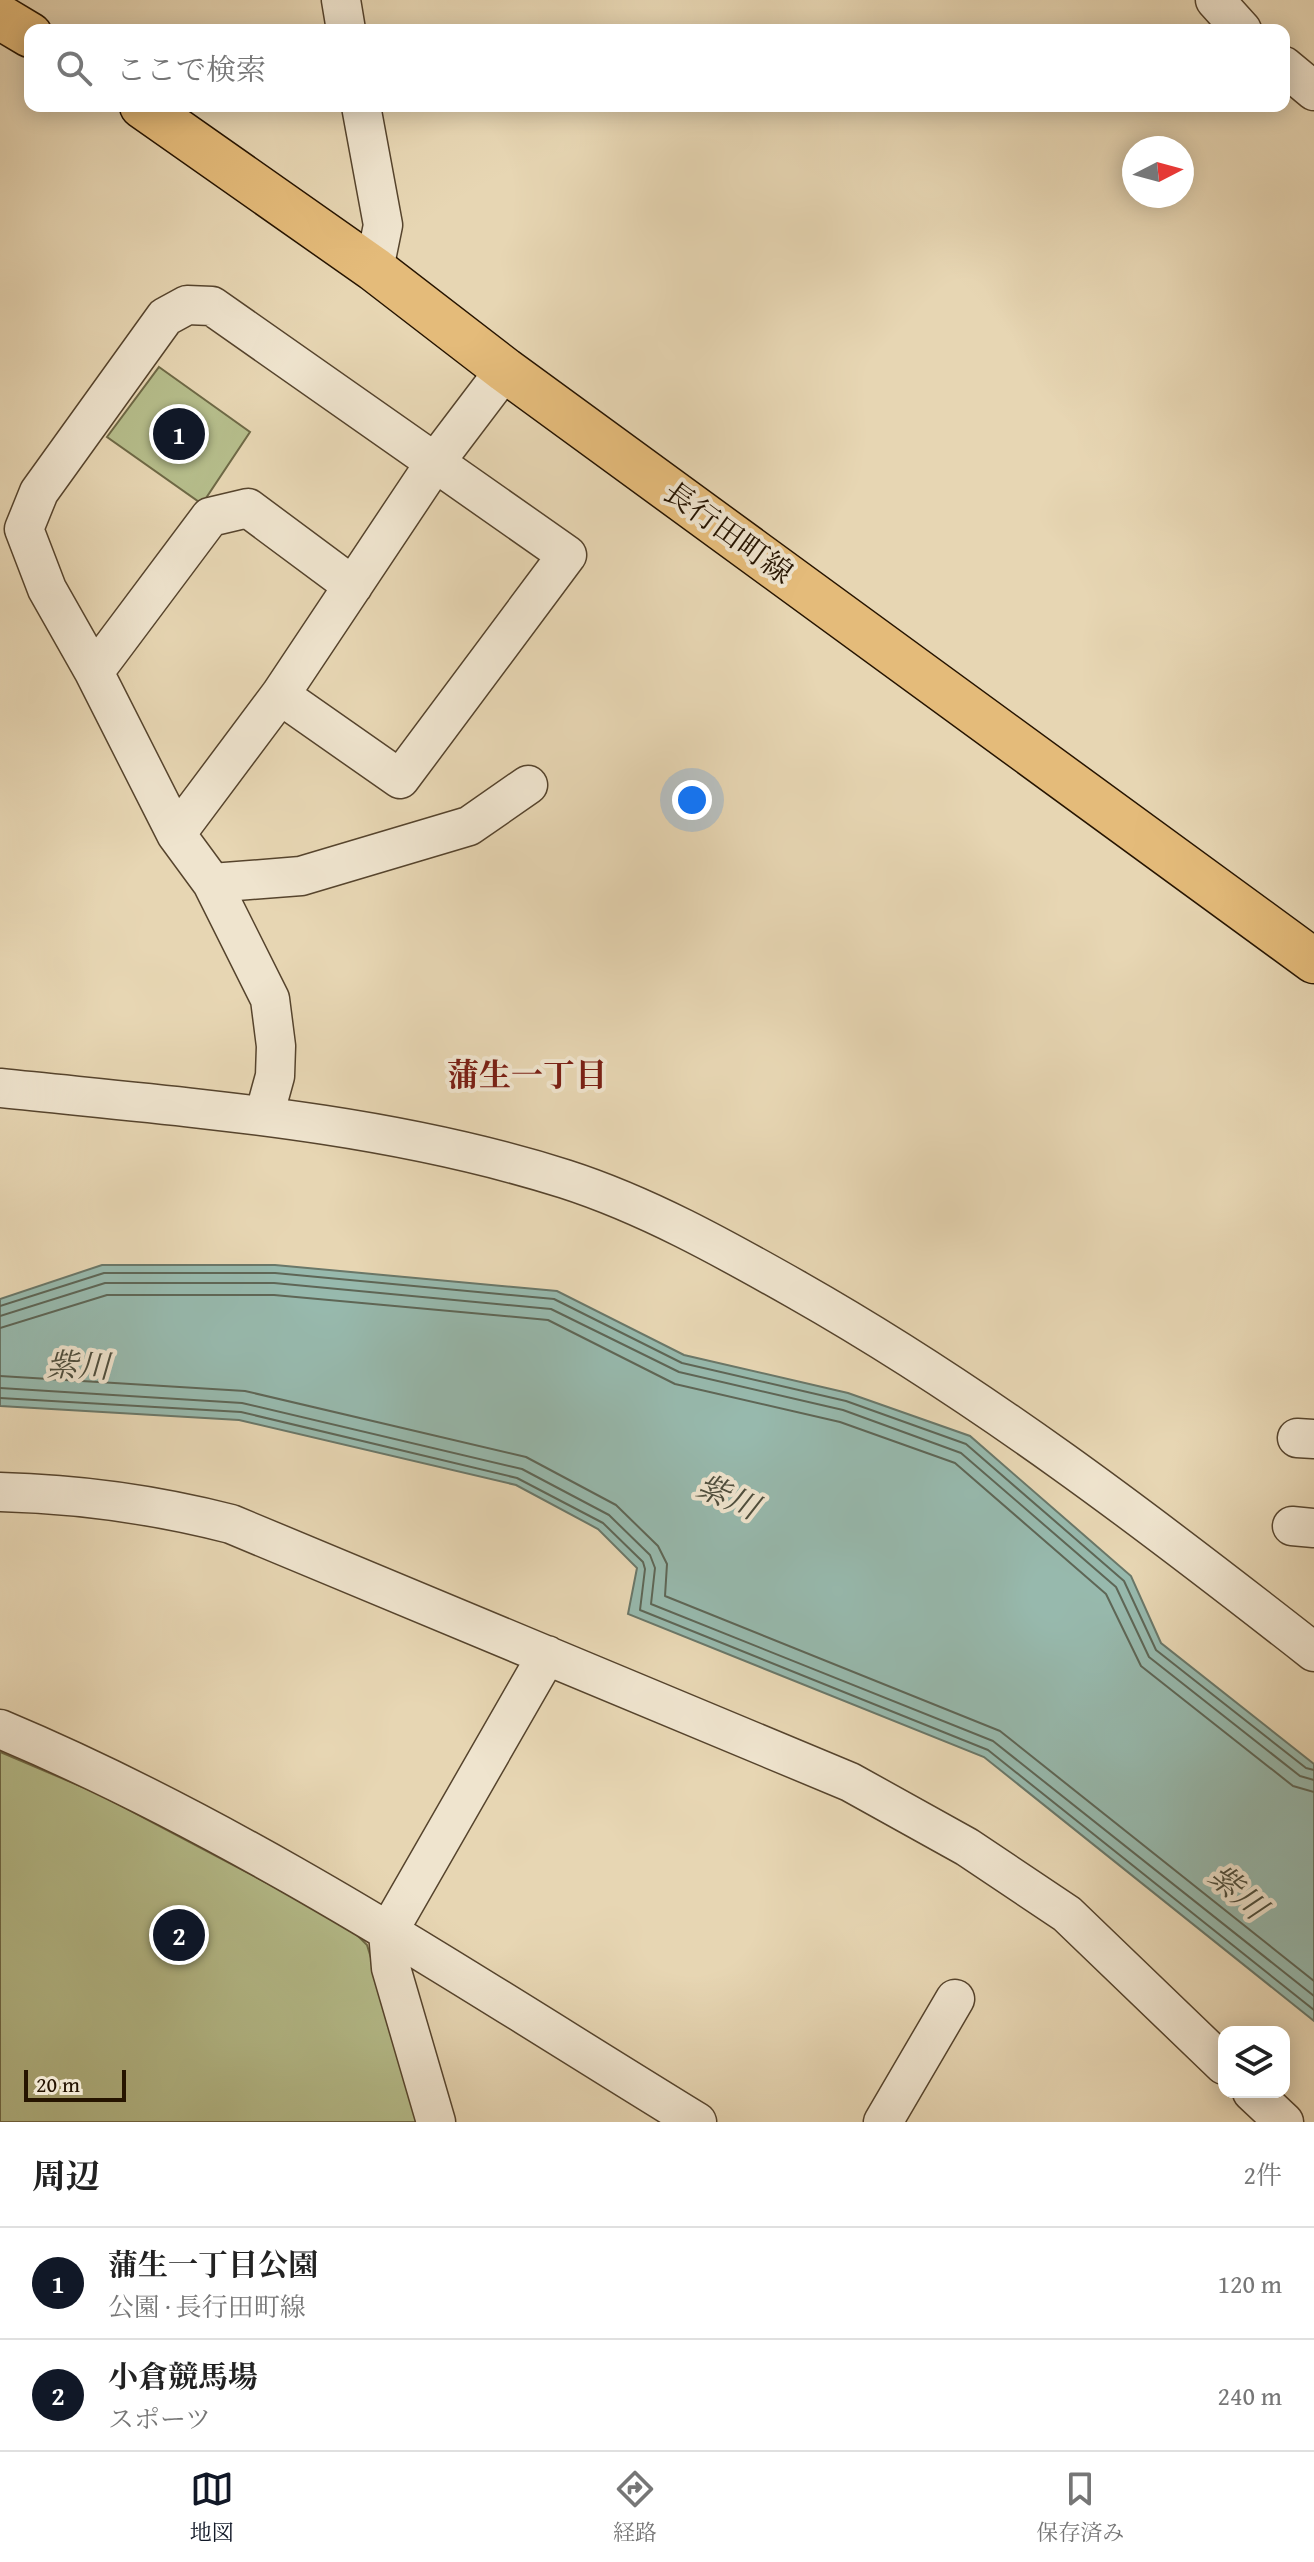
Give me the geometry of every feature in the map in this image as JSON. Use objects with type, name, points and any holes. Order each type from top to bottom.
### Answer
[{"type":"main road","points":[[0,17],[24,31]]},
{"type":"main road","name":"長行田町線","points":[[151,112],[374,269],[505,370],[1314,961]]},
{"type":"street","points":[[341,0],[345,24]]},
{"type":"street","points":[[1215,0],[1237,24]]},
{"type":"street","points":[[1290,71],[1314,91]]},
{"type":"street","points":[[362,112],[383,225],[374,269]]},
{"type":"street","points":[[264,1116],[275,1076],[276,1046],[270,999],[212,883],[176,834],[94,672],[47,589],[24,529],[39,492],[165,317],[187,305],[212,306],[567,555],[400,779],[280,695]]},
{"type":"street","points":[[176,834],[280,695],[436,461],[505,370]]},
{"type":"street","points":[[94,672],[210,517],[248,508],[353,586]]},
{"type":"street","points":[[212,883],[301,876],[469,826],[528,785]]},
{"type":"street","points":[[0,1088],[264,1116],[382,1133],[566,1179],[707,1238],[875,1334],[1060,1456],[1314,1652]]},
{"type":"street","points":[[0,1492],[78,1494],[163,1506],[231,1524],[850,1782],[967,1847],[1067,1914],[1218,2059]]},
{"type":"street","points":[[436,2122],[391,1968],[388,1932],[547,1655]]},
{"type":"street","points":[[0,1729],[103,1772],[388,1932],[697,2122]]},
{"type":"street","points":[[883,2122],[955,1999]]},
{"type":"street","points":[[1258,2098],[1284,2122]]},
{"type":"green space","points":[[159,367],[250,432],[202,504],[107,437]]},
{"type":"green space","points":[[0,1752],[99,1794],[348,1926],[367,1945],[422,2122],[0,2122]]},
{"type":"water","name":"紫川","points":[[102,1265],[275,1265],[557,1291],[684,1355],[848,1393],[970,1436],[1131,1576],[1161,1643],[1314,1764],[1314,2021],[984,1757],[628,1614],[637,1568],[598,1529],[516,1485],[239,1420],[0,1406],[0,1299]]},
{"type":"place","name":"蒲生一丁目公園","points":[[179,434]]},
{"type":"place","name":"小倉競馬場","points":[[179,1935]]},
{"type":"district","name":"蒲生一丁目","points":[[527,1074]]}]
